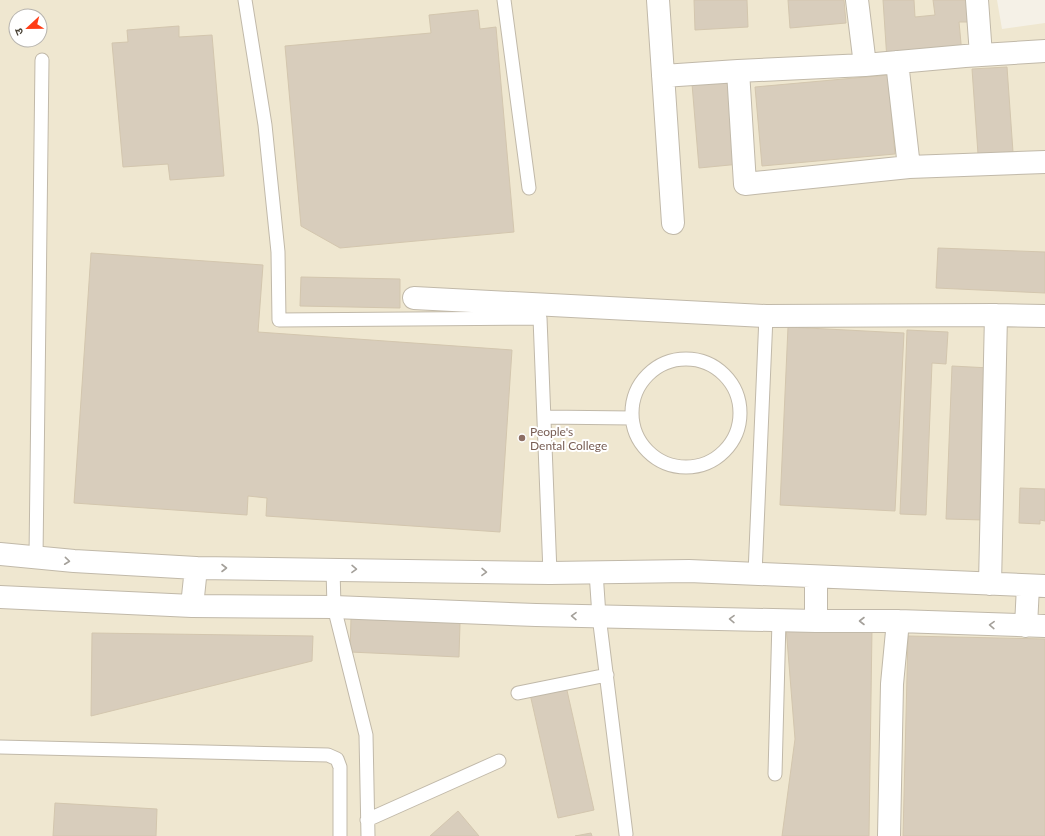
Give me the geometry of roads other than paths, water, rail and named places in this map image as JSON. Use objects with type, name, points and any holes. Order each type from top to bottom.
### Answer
[{"type":"street","points":[[658,0],[673,223]]},
{"type":"street","points":[[857,0],[865,65]]},
{"type":"street","points":[[977,0],[981,55]]},
{"type":"street","points":[[663,76],[865,65],[1045,51]]},
{"type":"street","points":[[897,62],[909,167]]},
{"type":"street","points":[[738,71],[745,184],[909,167],[1045,162]]},
{"type":"street","points":[[414,298],[766,316],[1045,316]]},
{"type":"street","points":[[990,584],[996,315]]},
{"type":"street","points":[[0,554],[74,561],[196,568],[550,573],[689,571],[1036,586],[1036,626],[898,621],[816,621],[599,616],[334,607],[192,606],[0,597]]},
{"type":"street","points":[[192,606],[196,568]]},
{"type":"street","points":[[816,577],[816,621]]},
{"type":"street","points":[[889,836],[892,684],[898,621]]},
{"type":"lane","points":[[245,0],[265,125],[278,252],[279,320],[540,318],[550,573]]},
{"type":"lane","points":[[504,0],[529,188]]},
{"type":"lane","points":[[36,557],[42,60]]},
{"type":"lane","points":[[755,574],[766,316]]},
{"type":"lane","points":[[685,359],[703,362],[718,370],[730,382],[738,398],[740,415],[737,432],[728,448],[715,459],[700,466],[682,467],[666,463],[650,454],[638,439],[632,418],[633,403],[639,386],[651,372],[667,362],[685,359]]},
{"type":"lane","points":[[544,417],[632,418]]},
{"type":"lane","points":[[333,569],[334,607],[366,735],[368,836]]},
{"type":"lane","points":[[596,572],[599,616],[626,834]]},
{"type":"lane","points":[[775,774],[779,620]]},
{"type":"lane","points":[[518,693],[607,675]]},
{"type":"lane","points":[[0,747],[328,755],[337,759],[340,767],[340,836]]},
{"type":"lane","points":[[368,820],[499,761]]},
{"type":"place","name":"People's Dental College","points":[[522,438]]}]
